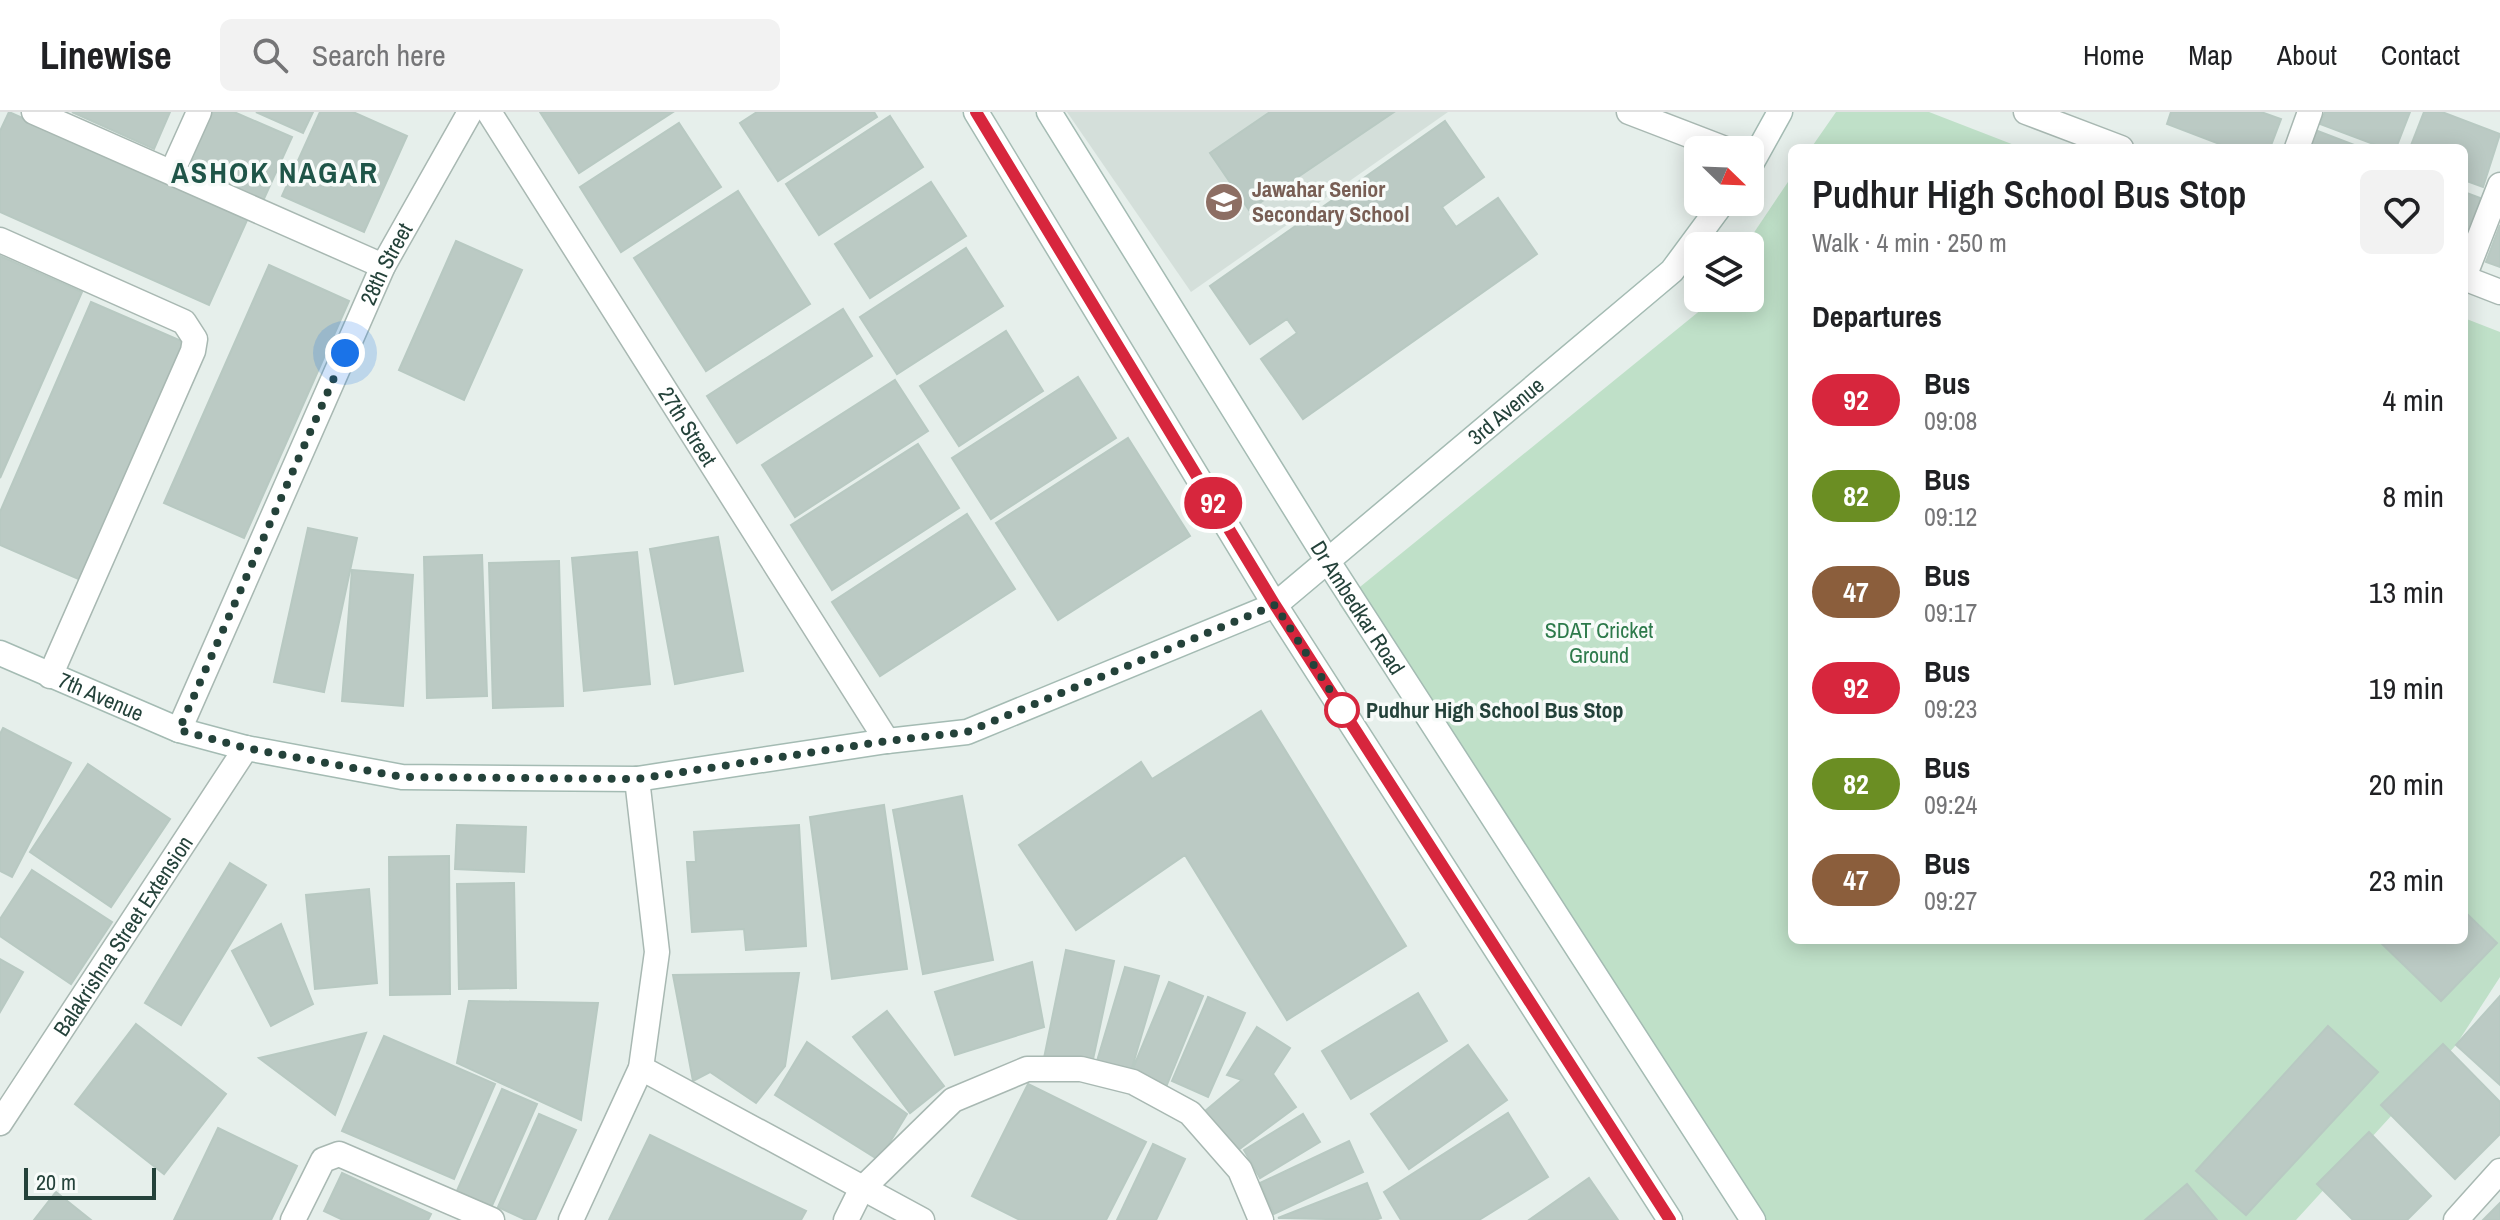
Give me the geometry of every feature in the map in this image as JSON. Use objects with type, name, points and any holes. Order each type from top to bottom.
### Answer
[{"type":"street","points":[[34,112],[383,266]]},
{"type":"street","points":[[172,172],[199,112]]},
{"type":"street","name":"28th Street","points":[[179,730],[383,266],[470,112]]},
{"type":"street","name":"27th Street","points":[[489,112],[887,741]]},
{"type":"street","points":[[976,112],[1275,605],[1670,1220]]},
{"type":"street","name":"Dr Ambedkar Road","points":[[1049,112],[1329,563],[1753,1220]]},
{"type":"street","points":[[1629,112],[1692,136]]},
{"type":"street","points":[[1764,139],[1780,112]]},
{"type":"street","points":[[2026,112],[2062,118],[2113,144]]},
{"type":"street","points":[[2298,144],[2310,112]]},
{"type":"street","points":[[2468,268],[2500,185]]},
{"type":"street","name":"3rd Avenue","points":[[1275,605],[1329,563],[1672,271],[1713,216]]},
{"type":"street","points":[[0,240],[184,322],[195,339],[193,351],[50,676]]},
{"type":"street","points":[[2468,280],[2500,292]]},
{"type":"street","name":"7th Avenue","points":[[0,653],[179,730],[246,748],[402,777],[637,779],[967,732],[1275,605]]},
{"type":"street","name":"Balakrishna Street Extension","points":[[0,1123],[246,748]]},
{"type":"street","points":[[571,1220],[641,1068],[657,952],[637,779]]},
{"type":"street","points":[[641,1068],[861,1190],[922,1220]]},
{"type":"street","points":[[846,1220],[861,1190],[953,1100],[1027,1069],[1081,1069],[1133,1082],[1190,1113],[1240,1170],[1261,1220]]},
{"type":"street","points":[[293,1220],[323,1160],[339,1154],[492,1220]]},
{"type":"street","points":[[2456,1220],[2500,1171]]},
{"type":"shaded area","name":"Jawahar Senior Secondary School","points":[[1067,112],[1448,112],[1191,292]]},
{"type":"green space","points":[[1836,112],[1929,112],[2012,144],[1814,144]]},
{"type":"green space","name":"SDAT Cricket Ground","points":[[1788,182],[1788,944],[2468,944],[2468,320],[2500,332],[2500,977],[2456,1045],[2296,1220],[1758,1220],[1339,604],[1698,312],[1764,312],[1764,232],[1754,232]]},
{"type":"building","points":[[9,112],[248,218],[209,305],[0,212],[0,131]]},
{"type":"building","points":[[72,112],[170,112],[154,149]]},
{"type":"building","points":[[208,112],[234,112],[292,137],[263,201],[184,165]]},
{"type":"building","points":[[256,112],[313,112],[303,133]]},
{"type":"building","points":[[320,112],[353,112],[407,136],[364,232],[282,196]]},
{"type":"building","points":[[540,112],[673,112],[579,173]]},
{"type":"building","points":[[757,112],[874,112],[877,117],[778,181],[740,123]]},
{"type":"building","points":[[1270,112],[1394,112],[1249,210],[1210,153]]},
{"type":"building","points":[[2171,112],[2261,112],[2281,119],[2272,144],[2220,144],[2167,124]]},
{"type":"building","points":[[2325,112],[2410,112],[2398,144],[2373,144],[2320,124]]},
{"type":"building","points":[[2424,112],[2442,112],[2500,134],[2483,187],[2468,181],[2468,144],[2412,144]]},
{"type":"building","points":[[890,116],[923,167],[819,235],[786,184]]},
{"type":"building","points":[[1445,121],[1484,177],[1442,207],[1456,227],[1498,198],[1537,254],[1303,419],[1261,359],[1297,333],[1287,319],[1250,344],[1210,286]]},
{"type":"building","points":[[679,123],[721,187],[621,252],[580,187]]},
{"type":"building","points":[[2315,130],[2352,144],[2310,144]]},
{"type":"building","points":[[931,182],[966,236],[870,298],[835,244]]},
{"type":"building","points":[[738,191],[810,304],[706,371],[634,258]]},
{"type":"building","points":[[2468,193],[2483,199],[2468,238]]},
{"type":"building","points":[[2500,225],[2500,267],[2486,262]]},
{"type":"building","points":[[456,241],[522,270],[464,400],[399,370]]},
{"type":"building","points":[[966,248],[1003,306],[897,374],[860,317]]},
{"type":"building","points":[[0,256],[82,292],[0,478]]},
{"type":"building","points":[[269,265],[349,301],[244,538],[164,503]]},
{"type":"building","points":[[91,302],[186,343],[83,581],[0,545],[0,512]]},
{"type":"building","points":[[843,309],[872,356],[737,443],[707,396]]},
{"type":"building","points":[[1006,331],[1043,391],[959,446],[920,386]]},
{"type":"building","points":[[1078,377],[1116,438],[991,519],[952,458]]},
{"type":"building","points":[[895,380],[928,431],[795,517],[762,465]]},
{"type":"building","points":[[1128,438],[1190,536],[1058,620],[996,523]]},
{"type":"building","points":[[918,444],[959,508],[832,590],[791,525]]},
{"type":"building","points":[[967,514],[1015,589],[880,676],[832,602]]},
{"type":"building","points":[[308,528],[357,538],[324,692],[274,682]]},
{"type":"building","points":[[718,537],[743,671],[675,684],[650,549]]},
{"type":"building","points":[[637,552],[650,684],[584,691],[572,558]]},
{"type":"building","points":[[482,555],[487,696],[427,698],[424,557]]},
{"type":"building","points":[[559,561],[563,706],[493,708],[489,563]]},
{"type":"building","points":[[352,570],[413,575],[403,706],[342,701]]},
{"type":"building","points":[[1261,711],[1406,946],[1287,1020],[1185,855],[1076,930],[1019,845],[1141,762],[1152,779]]},
{"type":"building","points":[[3,728],[71,763],[12,877],[0,871],[0,734]]},
{"type":"building","points":[[88,764],[170,819],[111,907],[30,852]]},
{"type":"building","points":[[962,796],[993,960],[923,974],[893,810]]},
{"type":"building","points":[[884,805],[907,969],[832,979],[810,817]]},
{"type":"building","points":[[457,825],[526,827],[524,872],[455,869]]},
{"type":"building","points":[[799,825],[806,946],[746,950],[744,929],[692,932],[687,862],[696,862],[694,832]]},
{"type":"building","points":[[449,856],[450,994],[390,995],[389,857]]},
{"type":"building","points":[[230,863],[266,885],[181,1025],[145,1003]]},
{"type":"building","points":[[32,870],[112,922],[71,984],[0,936],[0,919]]},
{"type":"building","points":[[514,883],[516,988],[459,989],[457,884]]},
{"type":"building","points":[[369,889],[377,983],[315,989],[306,895]]},
{"type":"building","points":[[2468,915],[2497,943],[2441,1001],[2382,944],[2468,944]]},
{"type":"building","points":[[281,924],[313,1004],[271,1026],[232,951]]},
{"type":"building","points":[[1066,950],[1114,961],[1092,1064],[1043,1063]]},
{"type":"building","points":[[0,959],[23,972],[0,1012]]},
{"type":"building","points":[[1032,962],[1044,1027],[955,1055],[935,992]]},
{"type":"building","points":[[1125,967],[1159,976],[1131,1071],[1097,1061]]},
{"type":"building","points":[[799,973],[785,1066],[756,1103],[710,1072],[693,1081],[673,975]]},
{"type":"building","points":[[1169,982],[1203,996],[1166,1087],[1131,1073]]},
{"type":"building","points":[[1418,993],[1447,1041],[1351,1099],[1322,1051]]},
{"type":"building","points":[[2500,996],[2500,1085],[2456,1045]]},
{"type":"building","points":[[1208,997],[1245,1013],[1208,1097],[1172,1081]]},
{"type":"building","points":[[469,1001],[598,1003],[581,1120],[457,1063]]},
{"type":"building","points":[[887,1011],[944,1086],[910,1113],[853,1037]]},
{"type":"building","points":[[136,1024],[226,1094],[164,1174],[75,1104]]},
{"type":"building","points":[[2328,1026],[2378,1072],[2246,1215],[2196,1171]]},
{"type":"building","points":[[1257,1027],[1290,1048],[1273,1074],[1296,1107],[1234,1153],[1204,1112],[1242,1080],[1227,1075]]},
{"type":"building","points":[[366,1033],[335,1115],[259,1058]]},
{"type":"building","points":[[384,1036],[495,1084],[454,1179],[342,1131]]},
{"type":"building","points":[[807,1042],[907,1114],[879,1160],[775,1095]]},
{"type":"building","points":[[2443,1044],[2500,1102],[2500,1134],[2455,1179],[2381,1105]]},
{"type":"building","points":[[1468,1045],[1507,1100],[1409,1169],[1371,1114]]},
{"type":"building","points":[[1028,1084],[1146,1142],[1106,1220],[1020,1220],[972,1196]]},
{"type":"building","points":[[502,1089],[537,1104],[491,1208],[456,1193]]},
{"type":"building","points":[[1508,1113],[1548,1177],[1479,1220],[1401,1220],[1384,1192]]},
{"type":"building","points":[[539,1114],[576,1130],[535,1220],[526,1220],[498,1207]]},
{"type":"building","points":[[1303,1114],[1320,1142],[1260,1178],[1244,1150]]},
{"type":"building","points":[[218,1128],[297,1166],[271,1220],[174,1220]]},
{"type":"building","points":[[2369,1132],[2431,1196],[2407,1220],[2353,1220],[2317,1184]]},
{"type":"building","points":[[650,1135],[806,1211],[801,1220],[609,1220]]},
{"type":"building","points":[[1349,1141],[1363,1172],[1274,1214],[1260,1183]]},
{"type":"building","points":[[1153,1144],[1185,1159],[1156,1220],[1117,1220]]},
{"type":"building","points":[[342,1173],[431,1214],[428,1220],[343,1220],[324,1211]]},
{"type":"building","points":[[1589,1178],[1618,1220],[1529,1220]]},
{"type":"building","points":[[1367,1183],[1381,1218],[1278,1218]]},
{"type":"building","points":[[2187,1184],[2217,1220],[2145,1220]]},
{"type":"building","points":[[56,1192],[91,1220],[34,1220]]},
{"type":"building","points":[[2500,1203],[2500,1220],[2483,1220]]},
{"type":"bus line","name":"92","points":[[976,112],[1275,605],[1670,1220]]},
{"type":"place","name":"Jawahar Senior Secondary School","points":[[1224,202]]},
{"type":"place","name":"Pudhur High School Bus Stop","points":[[1342,710]]},
{"type":"district","name":"ASHOK NAGAR","points":[[275,172]]},
{"type":"route","points":[[345,353],[179,730],[246,748],[402,777],[637,779],[967,732],[1275,605],[1344,712],[1342,710]]}]
